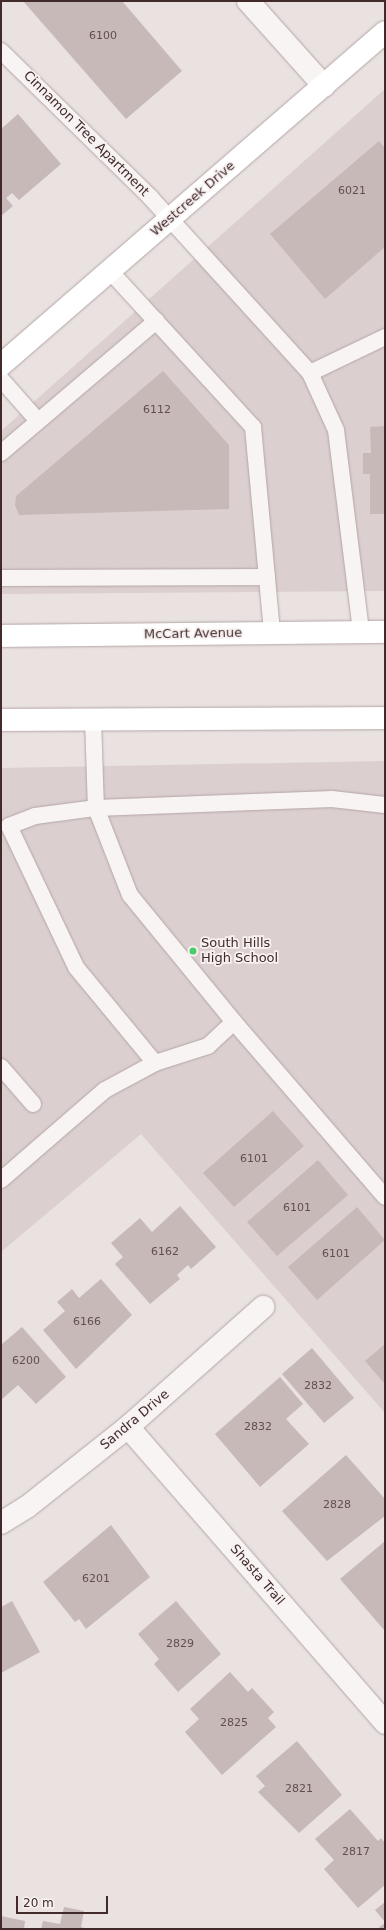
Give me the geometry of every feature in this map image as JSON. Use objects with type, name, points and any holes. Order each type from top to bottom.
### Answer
[{"type":"main road","name":"Westcreek Drive","points":[[1,365],[324,86],[382,40]]},
{"type":"main road","name":"McCart Avenue","points":[[1,636],[385,632]]},
{"type":"main road","points":[[1,720],[385,718]]},
{"type":"street","points":[[248,1],[324,86]]},
{"type":"street","name":"Sandra Drive","points":[[1,1523],[27,1507],[128,1427],[263,1308]]},
{"type":"street","name":"Shasta Trail","points":[[128,1427],[385,1723]]},
{"type":"lane","name":"Cinnamon Tree Apartment","points":[[1,50],[169,219],[310,374],[336,430],[361,632]]},
{"type":"lane","points":[[110,271],[254,427],[272,633]]},
{"type":"lane","points":[[1,453],[156,321]]},
{"type":"lane","points":[[310,374],[385,337]]},
{"type":"lane","points":[[1,379],[38,422]]},
{"type":"lane","points":[[1,578],[267,577]]},
{"type":"lane","points":[[93,719],[96,808],[130,895],[234,1022],[385,1197]]},
{"type":"lane","points":[[155,1063],[76,967],[9,826],[35,816],[96,808],[332,799],[385,804]]},
{"type":"lane","points":[[1,1180],[105,1090],[155,1063],[208,1046],[234,1022]]},
{"type":"lane","points":[[1,1067],[33,1104]]},
{"type":"shaded area","points":[[385,89],[385,591],[1,594],[1,431]]},
{"type":"shaded area","name":"South Hills High School","points":[[385,761],[385,1413],[141,1134],[1,1252],[1,768]]},
{"type":"building","points":[[23,1],[122,1],[182,71],[126,119]]},
{"type":"building","points":[[18,114],[61,164],[19,200],[12,193],[6,198],[13,206],[1,216],[1,129]]},
{"type":"building","points":[[379,141],[385,148],[385,247],[325,299],[270,234]]},
{"type":"building","points":[[163,371],[229,445],[229,509],[19,515],[15,505],[16,496]]},
{"type":"building","points":[[385,426],[385,514],[370,514],[370,474],[363,474],[363,453],[371,453],[370,427]]},
{"type":"building","points":[[273,1111],[304,1146],[234,1207],[203,1173]]},
{"type":"building","points":[[318,1160],[348,1195],[277,1256],[247,1222]]},
{"type":"building","points":[[180,1206],[216,1247],[191,1269],[188,1265],[177,1275],[180,1279],[150,1304],[115,1264],[123,1257],[111,1243],[140,1218],[152,1232]]},
{"type":"building","points":[[357,1207],[385,1240],[317,1300],[288,1267]]},
{"type":"building","points":[[101,1279],[132,1315],[76,1369],[43,1330],[65,1311],[57,1302],[72,1289],[79,1298]]},
{"type":"building","points":[[22,1327],[66,1377],[36,1404],[18,1385],[1,1400],[1,1345]]},
{"type":"building","points":[[385,1344],[385,1384],[365,1361]]},
{"type":"building","points":[[312,1348],[354,1398],[324,1423],[282,1374]]},
{"type":"building","points":[[280,1377],[303,1404],[286,1419],[309,1444],[260,1487],[215,1434]]},
{"type":"building","points":[[346,1455],[385,1499],[385,1516],[327,1561],[282,1511]]},
{"type":"building","points":[[111,1525],[150,1577],[86,1629],[79,1619],[75,1622],[43,1582]]},
{"type":"building","points":[[385,1541],[385,1631],[340,1579]]},
{"type":"building","points":[[12,1601],[40,1652],[1,1673],[1,1607]]},
{"type":"building","points":[[176,1601],[221,1654],[178,1692],[154,1664],[159,1659],[138,1634]]},
{"type":"building","points":[[230,1672],[248,1692],[252,1688],[274,1712],[268,1718],[276,1727],[222,1775],[185,1732],[199,1719],[190,1709]]},
{"type":"building","points":[[297,1741],[342,1795],[299,1833],[258,1792],[265,1786],[256,1776]]},
{"type":"building","points":[[350,1809],[378,1841],[381,1838],[385,1843],[385,1885],[358,1908],[324,1869],[334,1860],[315,1839]]},
{"type":"building","points":[[385,1902],[385,1922],[375,1910]]},
{"type":"building","points":[[64,1907],[84,1911],[81,1927],[87,1929],[41,1929],[43,1921],[60,1924]]},
{"type":"building","points":[[1,1916],[25,1921],[24,1929],[1,1929]]},
{"type":"building","points":[[385,1923],[385,1929],[377,1929]]},
{"type":"place","name":"South Hills High School","points":[[193,951]]}]
